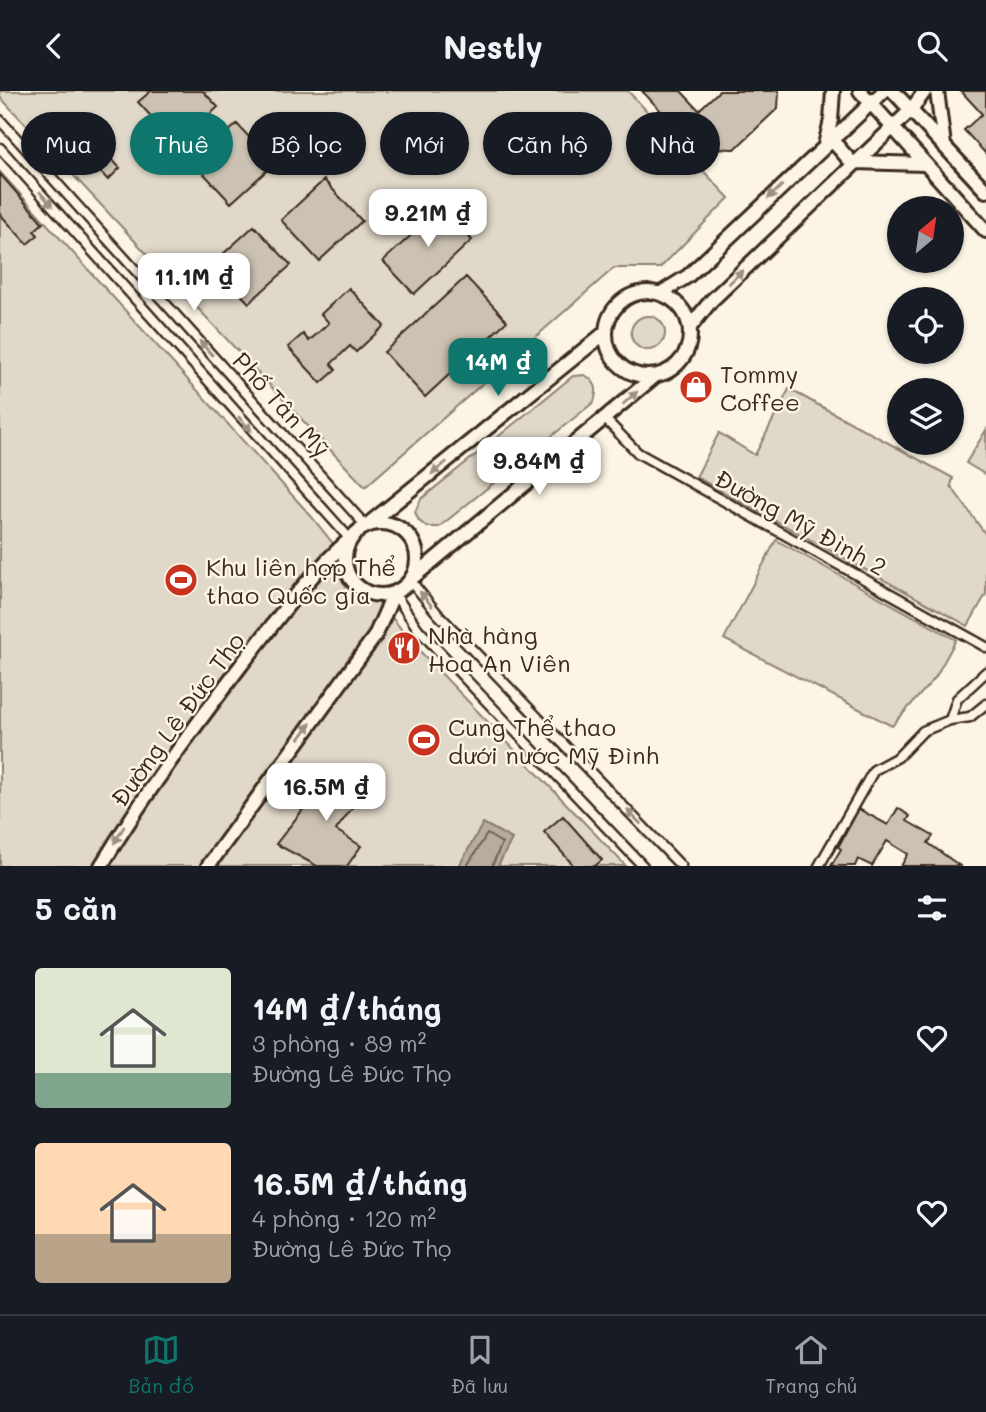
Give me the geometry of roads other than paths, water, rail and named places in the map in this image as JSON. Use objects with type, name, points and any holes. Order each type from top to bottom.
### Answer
[{"type":"main road","points":[[828,142],[833,91]]},
{"type":"main road","points":[[860,91],[986,231]]},
{"type":"main road","points":[[655,376],[637,374],[618,363],[611,354],[606,332],[613,309],[635,293],[661,293],[688,276],[884,91]]},
{"type":"main road","points":[[893,91],[986,191]]},
{"type":"main road","points":[[690,327],[711,301],[911,110],[925,91]]},
{"type":"main road","points":[[937,91],[944,145]]},
{"type":"main road","points":[[828,142],[854,163],[925,164]]},
{"type":"main road","points":[[208,866],[375,635],[394,593],[606,420],[655,376],[680,361],[690,339],[690,327],[680,306],[661,293]]},
{"type":"main road","points":[[394,593],[372,595],[352,582],[344,559],[350,539],[606,332]]},
{"type":"main road","points":[[366,526],[383,523],[405,532],[417,553],[417,565],[410,580]]},
{"type":"main road","name":"Đường Lê Đức Thọ","points":[[101,866],[136,807],[181,744],[315,570],[350,539]]},
{"type":"street","name":"Phố Tân Mỹ","points":[[0,120],[366,526]]},
{"type":"street","name":"Phố Tân Mỹ","points":[[0,148],[350,539]]},
{"type":"street","name":"Đường Mỹ Đình 2","points":[[606,420],[638,453],[986,647]]},
{"type":"street","points":[[410,580],[437,613],[681,866]]},
{"type":"street","points":[[394,593],[420,631],[643,866]]},
{"type":"street","points":[[950,720],[957,699],[986,672]]},
{"type":"street","points":[[819,866],[874,770],[898,757],[923,731],[950,720],[970,717],[986,703]]},
{"type":"water","points":[[483,823],[512,839],[498,866],[459,866]]},
{"type":"place","name":"Tommy Coffee","points":[[696,387]]},
{"type":"place","name":"Khu liên hợp Thể thao Quốc gia","points":[[181,580]]},
{"type":"place","name":"Nhà hàng Hoa An Viên","points":[[404,648]]},
{"type":"place","name":"Cung Thể thao dưới nước Mỹ Đình","points":[[424,740]]}]
